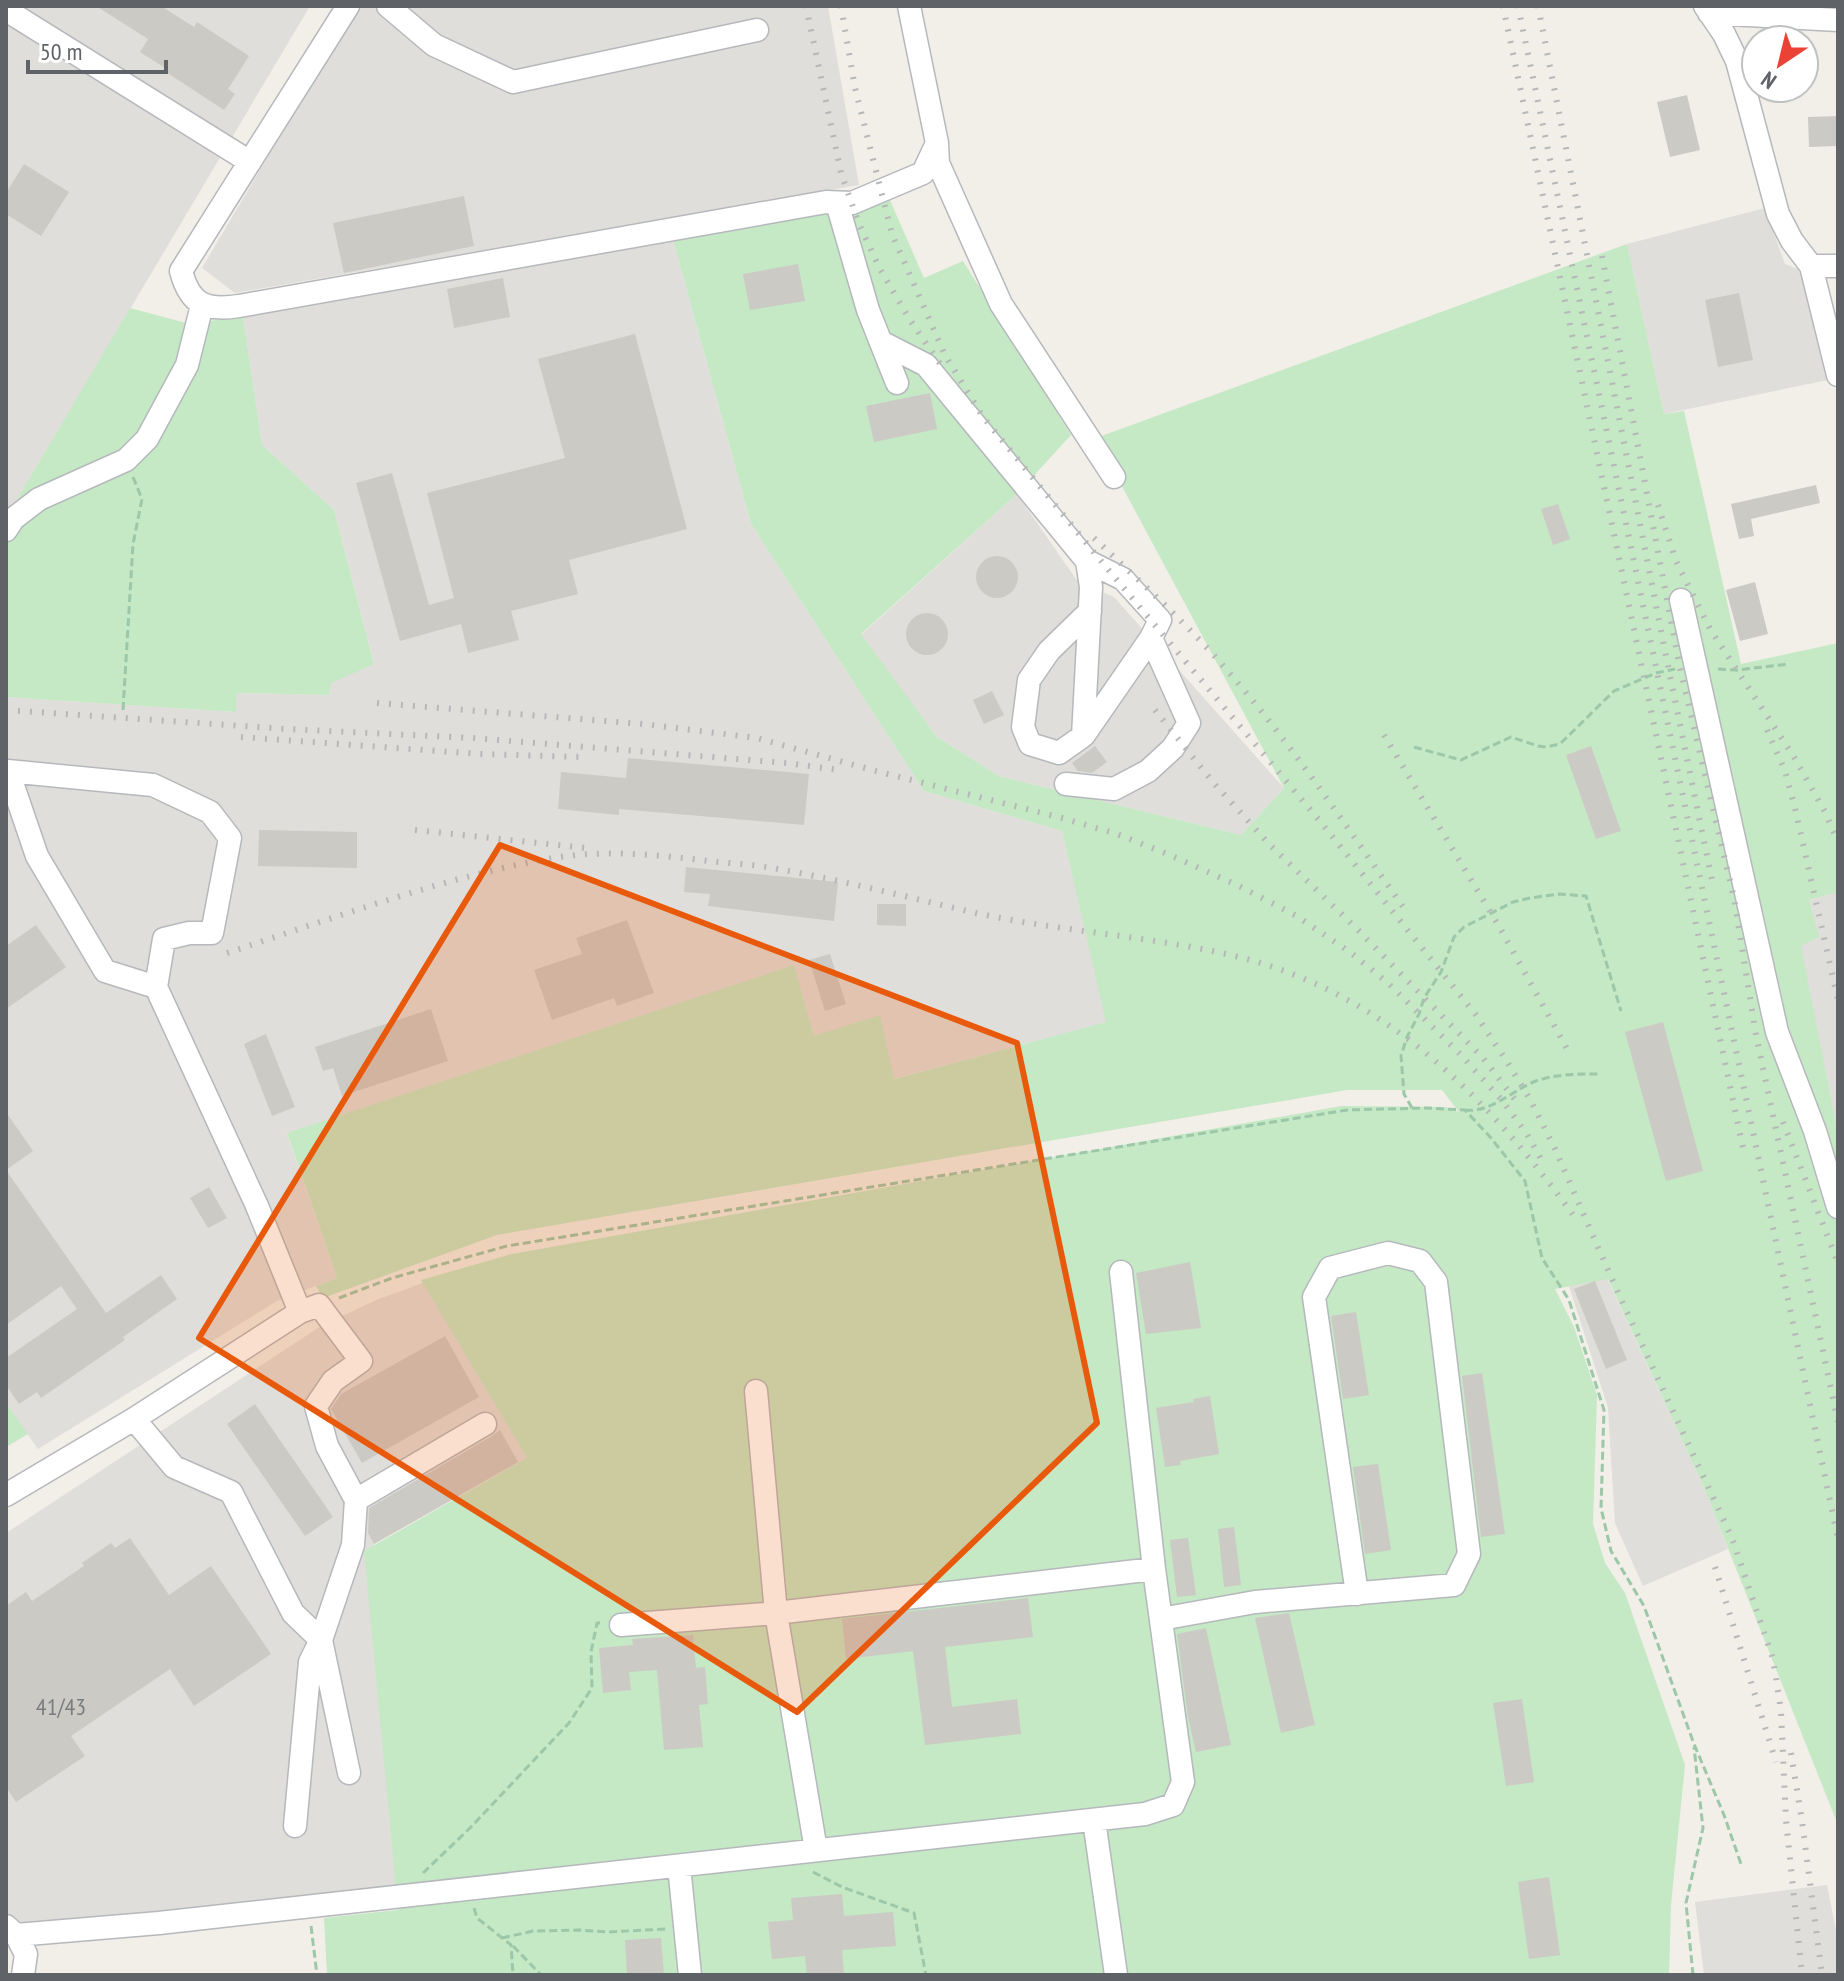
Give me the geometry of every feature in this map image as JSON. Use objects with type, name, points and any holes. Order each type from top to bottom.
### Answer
[{"type":"street","points":[[348,6],[181,271],[185,289],[202,305],[222,309],[826,202],[852,203],[923,173],[937,143]]},
{"type":"street","points":[[388,6],[434,45],[513,82],[757,30]]},
{"type":"street","points":[[909,6],[937,143],[938,163],[1001,304],[1114,477]]},
{"type":"street","points":[[6,10],[250,162]]},
{"type":"street","points":[[1707,10],[1838,20]]},
{"type":"street","points":[[1707,10],[1724,34],[1737,61],[1778,214],[1792,241],[1811,266],[1838,375]]},
{"type":"street","points":[[837,203],[868,310],[897,383]]},
{"type":"street","points":[[1811,266],[1838,266]]},
{"type":"street","points":[[6,530],[13,519],[39,499],[126,460],[147,439],[187,365],[202,305]]},
{"type":"street","points":[[881,342],[926,365],[1087,561],[1123,579],[1160,620],[1151,638],[1083,736],[1059,753],[1030,744],[1023,727],[1029,680],[1049,651],[1090,611]]},
{"type":"street","points":[[1083,736],[1091,587],[1087,561]]},
{"type":"street","points":[[1681,600],[1777,1032],[1815,1131],[1838,1207]]},
{"type":"street","points":[[1066,784],[1114,789],[1148,771],[1173,748],[1189,723],[1151,638]]},
{"type":"street","points":[[156,987],[105,971],[37,856],[8,771],[153,785],[210,812],[230,838],[212,933],[189,933],[164,939],[156,987],[257,1206],[310,1309],[361,1361],[333,1381],[316,1406],[327,1446],[356,1500],[353,1545],[321,1640],[310,1662],[295,1826]]},
{"type":"street","points":[[1161,1619],[1255,1602],[1357,1594],[1454,1585],[1469,1554],[1436,1282],[1420,1261],[1388,1253],[1330,1268],[1314,1297],[1357,1594]]},
{"type":"street","points":[[23,1975],[26,1954],[11,1930],[159,1923],[679,1866],[814,1861],[1145,1814],[1173,1805],[1183,1782],[1154,1569],[1121,1272]]},
{"type":"street","points":[[6,1495],[310,1309]]},
{"type":"street","points":[[756,1391],[776,1613],[814,1861]]},
{"type":"street","points":[[134,1419],[174,1467],[231,1492],[293,1613],[321,1640],[349,1773]]},
{"type":"street","points":[[356,1500],[485,1424]]},
{"type":"street","points":[[621,1625],[776,1613],[1154,1569]]},
{"type":"street","points":[[1094,1820],[1116,1975]]},
{"type":"street","points":[[679,1866],[690,1975]]},
{"type":"path","points":[[123,710],[133,544],[142,499],[126,460]]},
{"type":"path","points":[[1414,747],[1461,760],[1511,737],[1538,746],[1560,744],[1614,691],[1656,673],[1680,668],[1697,671],[1737,670],[1789,664]]},
{"type":"path","points":[[1412,1109],[1404,1094],[1401,1056],[1424,998],[1441,972],[1454,937],[1464,927],[1513,902],[1559,894],[1586,896],[1621,1011]]},
{"type":"path","points":[[310,1309],[392,1278],[507,1246],[1347,1110],[1476,1112],[1536,1081],[1600,1074]]},
{"type":"path","points":[[1465,1110],[1525,1181],[1542,1258],[1569,1300],[1604,1410],[1601,1508],[1611,1551],[1644,1606],[1741,1864]]},
{"type":"path","points":[[397,1897],[470,1828],[569,1723],[592,1688],[591,1652],[597,1623],[621,1625]]},
{"type":"path","points":[[1693,1975],[1686,1903],[1703,1828],[1694,1744]]},
{"type":"path","points":[[814,1861],[842,1887],[914,1913],[926,1975]]},
{"type":"path","points":[[468,1889],[477,1918],[511,1945],[541,1975]]},
{"type":"path","points":[[309,1906],[317,1975]]},
{"type":"path","points":[[502,1938],[533,1931],[607,1932],[685,1927]]},
{"type":"path","points":[[511,1945],[513,1975]]},
{"type":"highlighted area","points":[[500,845],[1017,1043],[1097,1423],[797,1712],[199,1338]]},
{"type":"shaded area","points":[[6,6],[310,6],[6,518]]},
{"type":"shaded area","points":[[357,6],[828,6],[859,185],[235,293],[202,268]]},
{"type":"shaded area","points":[[1765,208],[1785,264],[1803,271],[1828,380],[1664,414],[1627,244]]},
{"type":"shaded area","points":[[672,236],[751,524],[924,791],[1062,831],[1107,1022],[893,1079],[814,1036],[794,966],[287,1134],[337,1278],[277,1301],[38,1449],[6,1403],[6,697],[236,712],[237,693],[329,695],[330,683],[374,663],[334,510],[262,445],[243,316]]},
{"type":"shaded area","points":[[1017,494],[1078,582],[1114,597],[1284,788],[1241,835],[999,776],[937,737],[861,635]]},
{"type":"shaded area","points":[[1838,892],[1838,1132],[1800,945],[1818,937],[1809,900]]},
{"type":"shaded area","points":[[1607,1278],[1704,1488],[1728,1549],[1643,1586],[1615,1523],[1608,1408],[1569,1286]]},
{"type":"shaded area","points":[[423,1283],[528,1458],[374,1544],[393,1785],[397,1889],[18,1933],[6,1916],[6,1533],[318,1328],[376,1300]]},
{"type":"shaded area","points":[[1827,1885],[1838,1941],[1838,1975],[1704,1975],[1695,1902]]},
{"type":"green space","points":[[889,198],[924,278],[963,261],[1071,435],[1017,494],[861,634],[937,737],[999,776],[1241,835],[1284,788],[1096,438],[1627,244],[1664,414],[1684,411],[1741,664],[1838,643],[1838,892],[1809,900],[1819,937],[1801,946],[1838,1133],[1838,1825],[1704,1488],[1608,1279],[1555,1289],[1574,1327],[1597,1395],[1593,1524],[1605,1563],[1625,1593],[1685,1765],[1671,1905],[1669,1975],[327,1975],[324,1918],[398,1910],[364,1551],[527,1458],[421,1280],[512,1254],[1341,1106],[1446,1107],[1459,1112],[1442,1090],[1347,1090],[497,1235],[323,1298],[316,1286],[337,1278],[287,1133],[794,965],[814,1036],[880,1015],[894,1079],[1106,1022],[1062,831],[924,791],[751,524],[672,236],[826,214]]},
{"type":"green space","points":[[130,308],[190,324],[243,316],[262,445],[334,510],[374,664],[331,683],[329,695],[237,693],[236,712],[6,697],[6,518]]},
{"type":"green space","points":[[6,1403],[28,1434],[6,1447]]},
{"type":"building","points":[[96,6],[161,6],[194,27],[197,22],[249,56],[228,89],[235,94],[224,110],[140,52],[148,39]]},
{"type":"building","points":[[1687,95],[1700,150],[1670,157],[1657,102]]},
{"type":"building","points":[[1838,116],[1838,146],[1809,147],[1808,117]]},
{"type":"building","points":[[24,164],[69,192],[41,236],[6,214],[6,193]]},
{"type":"building","points":[[464,196],[474,246],[344,273],[333,223]]},
{"type":"building","points":[[798,264],[805,301],[750,310],[743,274]]},
{"type":"building","points":[[503,278],[510,317],[454,328],[447,289]]},
{"type":"building","points":[[1739,293],[1753,360],[1718,367],[1705,300]]},
{"type":"building","points":[[635,334],[687,529],[569,560],[578,594],[511,611],[519,640],[468,653],[461,624],[400,641],[356,483],[392,473],[429,605],[454,598],[427,493],[565,458],[538,359]]},
{"type":"building","points":[[930,393],[937,429],[874,442],[866,406]]},
{"type":"building","points":[[1816,485],[1820,503],[1751,519],[1754,536],[1739,539],[1731,504]]},
{"type":"building","points":[[1558,504],[1570,539],[1553,545],[1541,509]]},
{"type":"building","points":[[997,556],[1012,562],[1018,577],[1012,592],[997,598],[982,592],[976,577],[982,562]]},
{"type":"building","points":[[1755,582],[1768,634],[1740,641],[1726,590]]},
{"type":"building","points":[[927,613],[942,619],[948,634],[942,649],[927,655],[912,649],[906,634],[912,619]]},
{"type":"building","points":[[992,691],[1004,715],[984,724],[973,700]]},
{"type":"building","points":[[1095,746],[1107,762],[1092,773],[1078,771],[1072,763]]},
{"type":"building","points":[[1591,746],[1621,831],[1596,839],[1566,755]]},
{"type":"building","points":[[628,758],[809,774],[804,825],[619,809],[619,815],[558,809],[561,772],[626,778]]},
{"type":"building","points":[[259,830],[357,832],[357,868],[258,866]]},
{"type":"building","points":[[686,867],[838,882],[834,921],[708,906],[710,894],[684,892]]},
{"type":"building","points":[[877,904],[906,904],[906,926],[877,925]]},
{"type":"building","points":[[627,920],[654,993],[617,1006],[614,998],[552,1020],[534,970],[582,954],[576,938]]},
{"type":"building","points":[[36,925],[66,967],[6,1009],[6,946]]},
{"type":"building","points":[[830,954],[846,1004],[825,1011],[809,960]]},
{"type":"building","points":[[431,1009],[448,1061],[342,1096],[333,1068],[323,1071],[315,1047]]},
{"type":"building","points":[[1663,1022],[1703,1171],[1666,1181],[1625,1032]]},
{"type":"building","points":[[266,1034],[295,1107],[272,1116],[244,1044]]},
{"type":"building","points":[[6,1112],[33,1151],[6,1170]]},
{"type":"building","points":[[6,1170],[106,1313],[161,1275],[177,1299],[123,1337],[125,1340],[41,1398],[37,1392],[19,1404],[6,1385],[6,1358],[77,1309],[61,1286],[6,1325]]},
{"type":"building","points":[[209,1187],[227,1218],[208,1228],[190,1198]]},
{"type":"building","points":[[1190,1262],[1201,1328],[1146,1334],[1136,1273]]},
{"type":"building","points":[[1595,1281],[1627,1360],[1606,1369],[1574,1289]]},
{"type":"building","points":[[1356,1312],[1369,1395],[1343,1399],[1331,1316]]},
{"type":"building","points":[[445,1336],[479,1397],[362,1463],[331,1409],[341,1394]]},
{"type":"building","points":[[1482,1373],[1505,1534],[1481,1537],[1462,1376]]},
{"type":"building","points":[[1210,1396],[1219,1454],[1165,1467],[1156,1408]]},
{"type":"building","points":[[255,1404],[333,1517],[305,1536],[227,1424]]},
{"type":"building","points":[[500,1430],[518,1462],[374,1544],[368,1533],[369,1508]]},
{"type":"building","points":[[1378,1464],[1391,1550],[1365,1554],[1353,1467]]},
{"type":"building","points":[[1234,1527],[1241,1585],[1224,1587],[1218,1529]]},
{"type":"building","points":[[130,1538],[169,1595],[211,1566],[271,1654],[194,1706],[170,1669],[71,1736],[85,1756],[16,1802],[6,1787],[6,1606],[26,1592],[32,1601],[84,1566],[82,1563],[111,1543],[115,1548]]},
{"type":"building","points":[[1188,1538],[1196,1595],[1177,1597],[1170,1540]]},
{"type":"building","points":[[1028,1598],[1033,1637],[945,1647],[952,1707],[1017,1699],[1021,1734],[925,1745],[913,1651],[846,1659],[842,1619]]},
{"type":"building","points":[[1289,1613],[1315,1725],[1281,1733],[1255,1618]]},
{"type":"building","points":[[1206,1628],[1231,1745],[1196,1752],[1177,1634]]},
{"type":"building","points":[[693,1635],[696,1668],[705,1667],[708,1704],[699,1705],[703,1747],[664,1750],[657,1670],[629,1672],[631,1690],[603,1693],[599,1648],[633,1645],[632,1639]]},
{"type":"building","points":[[1522,1699],[1534,1782],[1506,1786],[1493,1703]]},
{"type":"building","points":[[1549,1877],[1560,1955],[1529,1959],[1518,1882]]},
{"type":"building","points":[[842,1894],[844,1916],[893,1912],[896,1946],[842,1950],[844,1975],[807,1975],[805,1956],[772,1959],[768,1922],[793,1920],[791,1898]]},
{"type":"building","points":[[661,1938],[664,1975],[627,1975],[625,1940]]},
{"type":"railway","points":[[806,6],[841,173],[859,224],[880,269],[943,368]]},
{"type":"railway","points":[[841,6],[855,88],[892,234],[945,355],[983,417],[1319,820],[1476,1015],[1531,1101],[1555,1149],[1732,1538],[1773,1659],[1781,1711],[1786,1820],[1802,1975]]},
{"type":"railway","points":[[1503,6],[1744,1153]]},
{"type":"railway","points":[[1518,6],[1838,1539]]},
{"type":"railway","points":[[1538,6],[1713,885]]},
{"type":"railway","points":[[1602,256],[1680,668],[1734,898],[1756,1035],[1838,1422]]},
{"type":"railway","points":[[1658,505],[1676,561],[1710,629],[1794,757],[1838,842]]},
{"type":"railway","points":[[1094,538],[1165,605],[1256,704],[1406,911]]},
{"type":"railway","points":[[377,703],[643,724],[757,738],[1117,834],[1239,886],[1295,915],[1350,952],[1388,983],[1460,1054],[1501,1099],[1541,1159]]},
{"type":"railway","points":[[6,710],[473,738],[787,763],[839,770]]},
{"type":"railway","points":[[1155,710],[1212,781],[1269,844],[1483,1058],[1516,1101]]},
{"type":"railway","points":[[1767,730],[1785,771],[1795,808],[1838,1000]]},
{"type":"railway","points":[[1384,735],[1500,928],[1571,1056]]},
{"type":"railway","points":[[241,737],[481,754],[581,757]]},
{"type":"railway","points":[[415,830],[586,848]]},
{"type":"railway","points":[[227,953],[474,875],[546,859],[605,854],[664,856],[767,867],[976,913],[1207,950],[1292,974],[1342,997],[1388,1025],[1431,1057],[1471,1094],[1508,1133],[1576,1219]]},
{"type":"railway","points":[[1783,1122],[1838,1263]]},
{"type":"railway","points":[[1715,1567],[1776,1762]]},
{"type":"railway","points":[[1791,1753],[1822,1975]]}]
